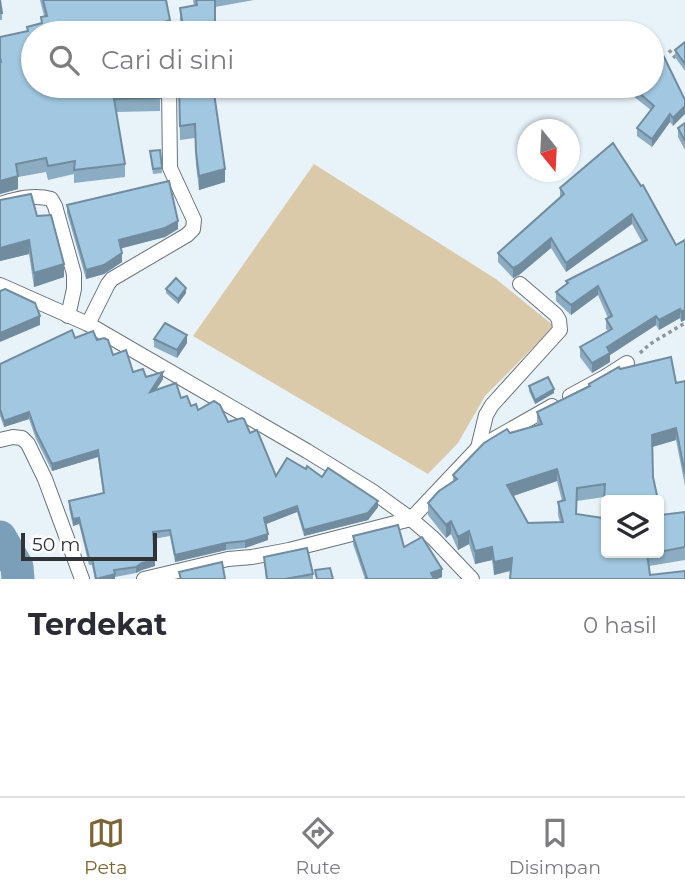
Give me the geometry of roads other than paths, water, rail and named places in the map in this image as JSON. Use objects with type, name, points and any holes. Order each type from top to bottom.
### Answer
[{"type":"street","points":[[88,324],[112,279],[193,229],[194,220],[170,168],[169,98]]},
{"type":"street","points":[[0,204],[41,196],[51,199],[74,274],[74,289],[68,316]]},
{"type":"street","points":[[478,448],[486,415],[492,405],[560,330],[556,315],[520,284]]},
{"type":"street","points":[[0,285],[88,324],[372,491],[433,538],[472,579]]},
{"type":"street","points":[[144,579],[228,559],[289,550],[411,519],[478,448],[627,363]]},
{"type":"street","points":[[0,440],[22,438],[28,444],[45,479],[82,579]]},
{"type":"waterway","points":[[0,537],[17,567],[18,579]]}]
